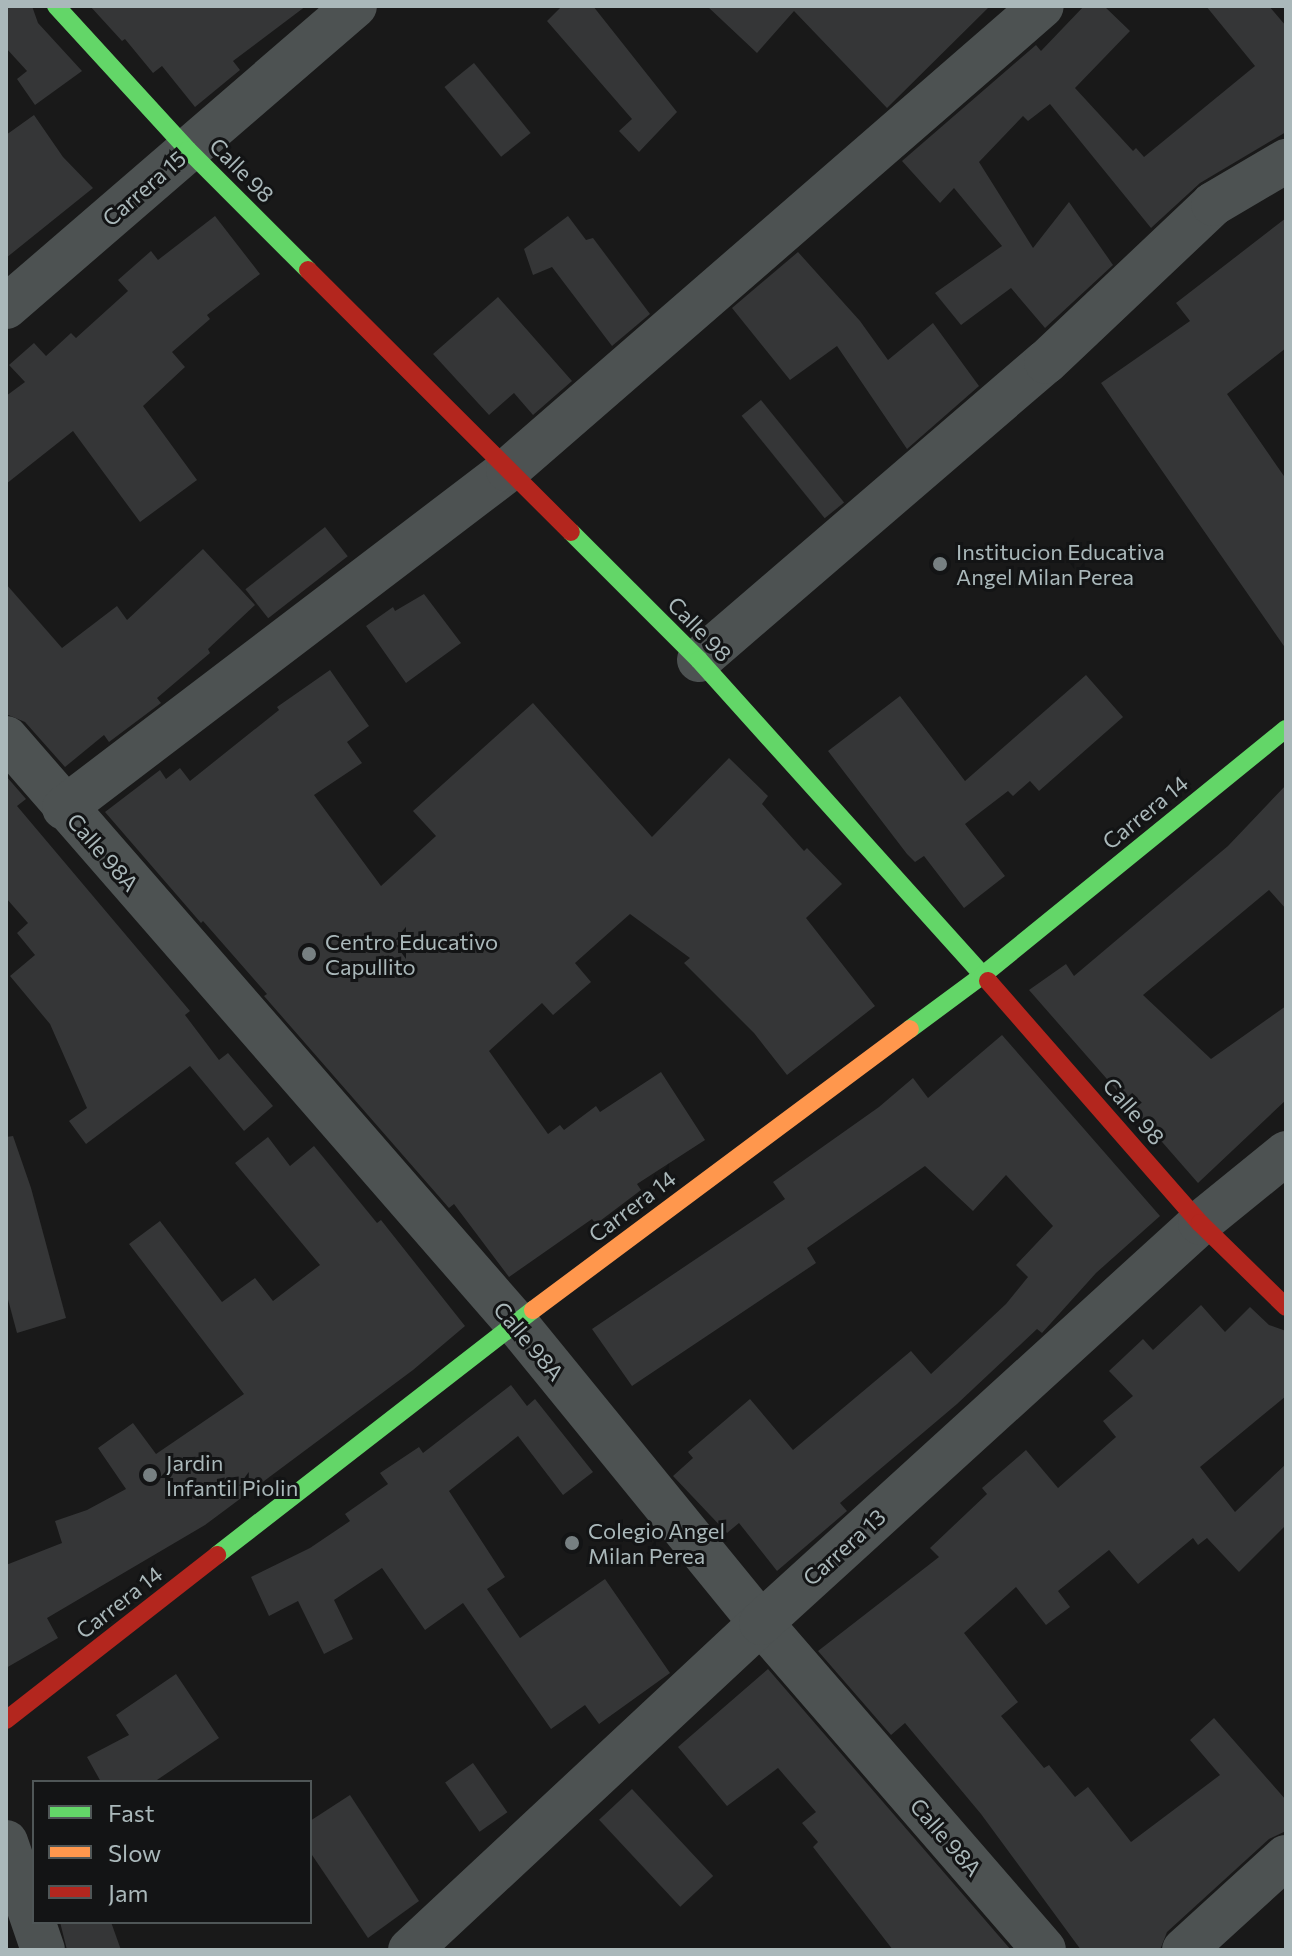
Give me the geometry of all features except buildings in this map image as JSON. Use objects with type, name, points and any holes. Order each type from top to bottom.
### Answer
[{"type":"street","name":"Calle 98","points":[[56,6],[188,150],[699,660],[983,975],[1200,1223],[1286,1307]]},
{"type":"street","name":"Carrera 15","points":[[6,307],[355,6]]},
{"type":"street","points":[[64,808],[508,470],[1042,6]]},
{"type":"street","points":[[699,660],[1046,362],[1213,204],[1286,161]]},
{"type":"street","name":"Carrera 14","points":[[6,1720],[516,1323],[983,975],[1286,729]]},
{"type":"street","name":"Calle 98A","points":[[6,738],[516,1323],[761,1623],[1044,1950]]},
{"type":"street","name":"Carrera 13","points":[[410,1950],[761,1623],[1200,1223],[1286,1153]]},
{"type":"street","points":[[6,1842],[32,1918]]},
{"type":"street","points":[[1184,1950],[1286,1857]]},
{"type":"street","points":[[34,1924],[43,1950]]},
{"type":"traffic: fast","points":[[56,6],[188,150],[308,270]]},
{"type":"traffic: fast","points":[[571,532],[699,660],[988,981]]},
{"type":"traffic: fast","points":[[910,1029],[983,975],[1286,729]]},
{"type":"traffic: fast","points":[[217,1555],[533,1310]]},
{"type":"traffic: slow","points":[[533,1310],[910,1029]]},
{"type":"traffic: jam","points":[[308,270],[571,532]]},
{"type":"traffic: jam","points":[[988,981],[1200,1223],[1286,1307]]},
{"type":"traffic: jam","points":[[6,1720],[217,1555]]},
{"type":"place","name":"Institucion Educativa Angel Milan Perea","points":[[940,564]]},
{"type":"place","name":"Centro Educativo Capullito","points":[[309,954]]},
{"type":"place","name":"Jardin Infantil Piolin","points":[[150,1475]]},
{"type":"place","name":"Colegio Angel Milan Perea","points":[[572,1543]]}]
